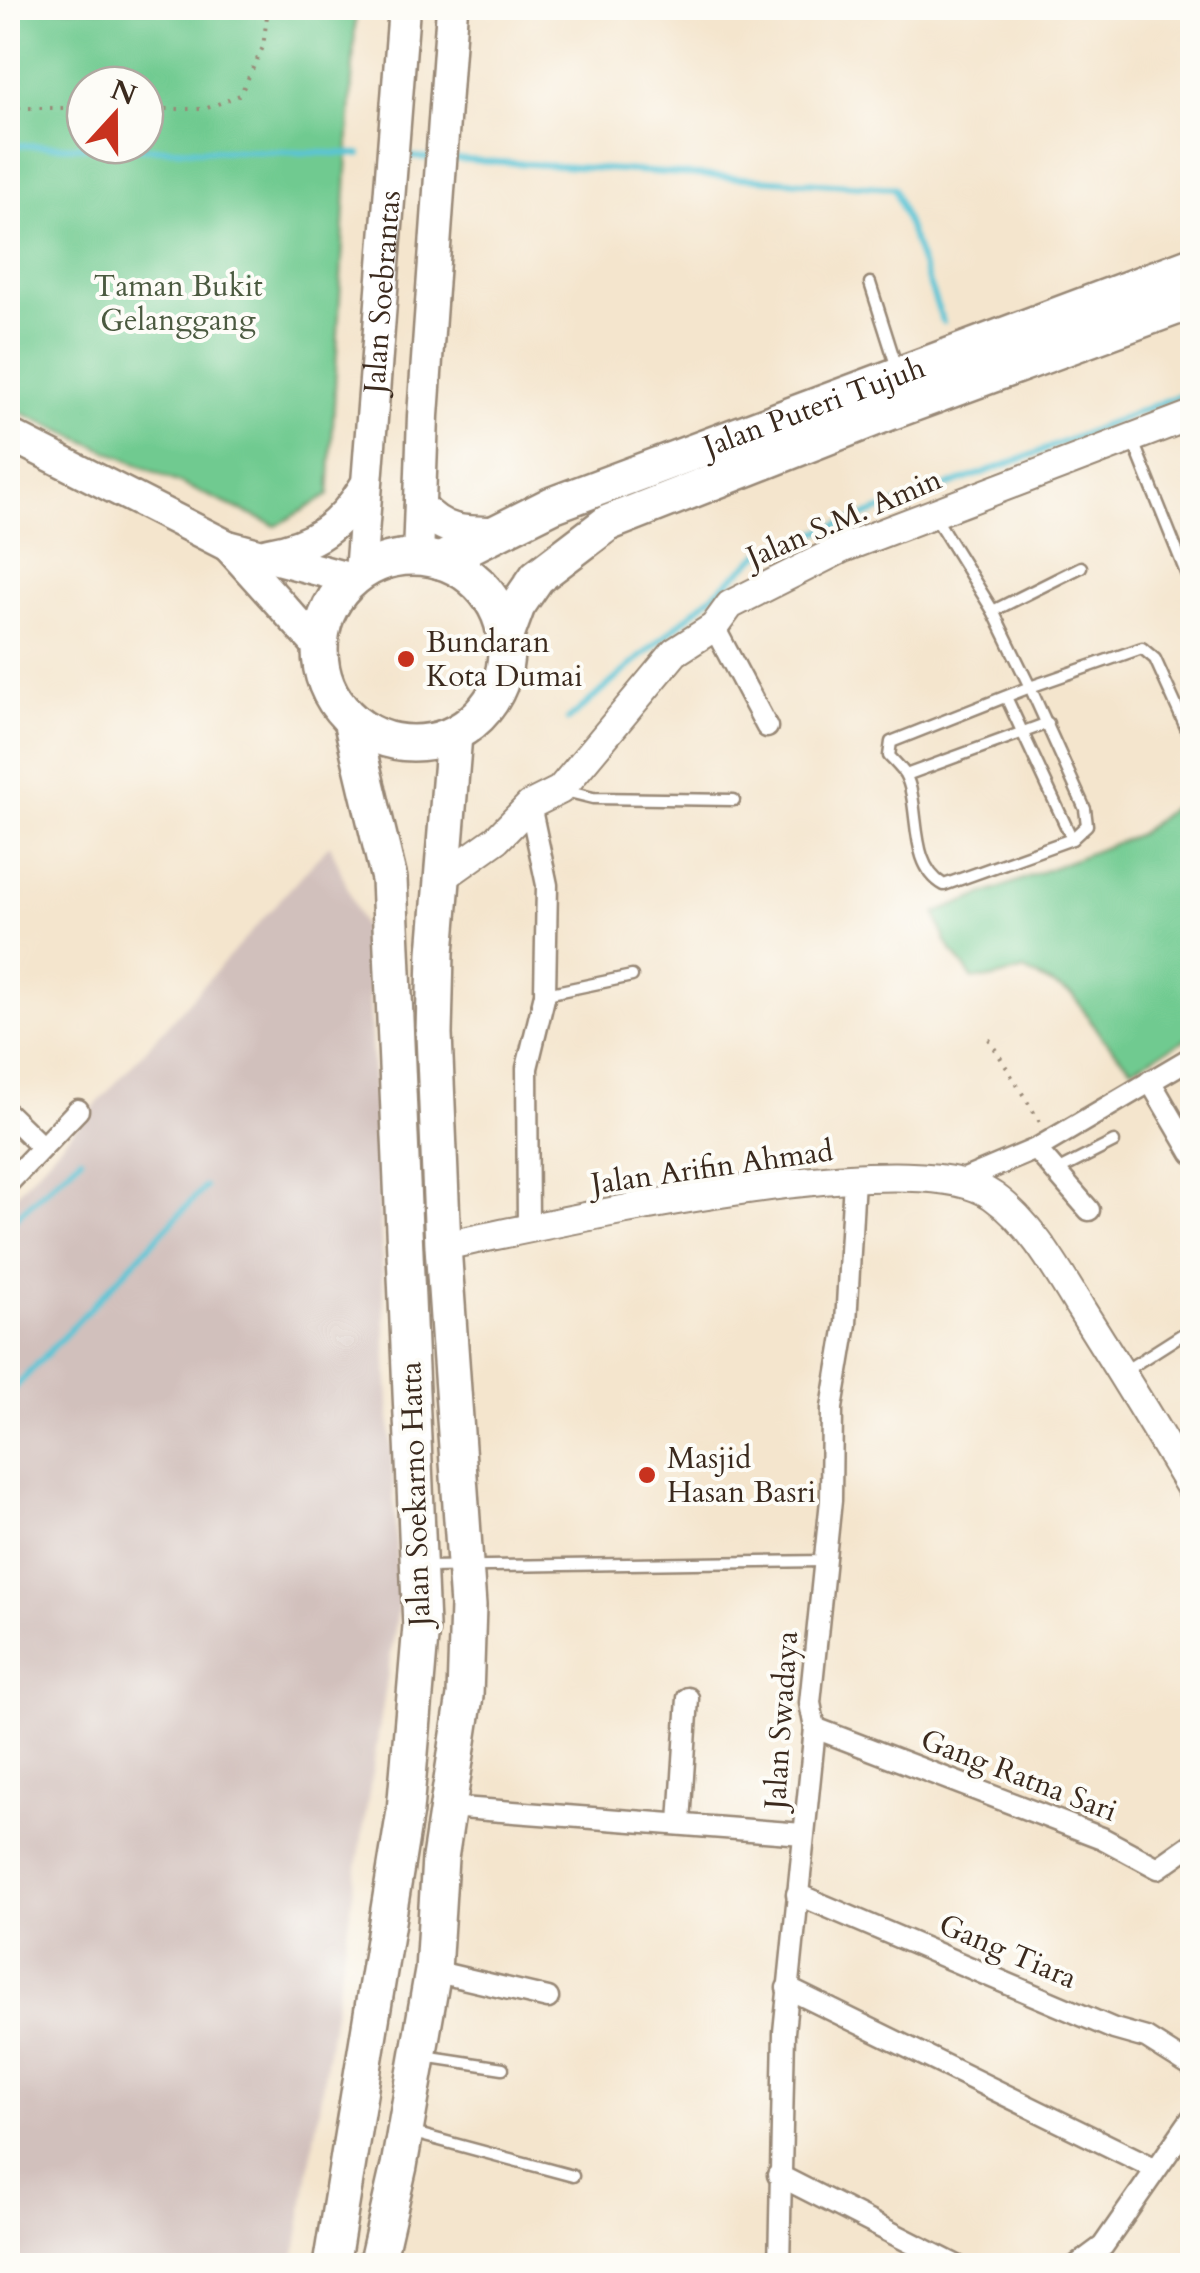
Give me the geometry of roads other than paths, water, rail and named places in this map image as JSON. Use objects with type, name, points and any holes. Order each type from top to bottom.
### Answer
[{"type":"highway","name":"Jalan Puteri Tujuh","points":[[429,559],[552,505],[1192,265]]},
{"type":"highway","name":"Jalan Puteri Tujuh","points":[[506,636],[517,606],[536,577],[608,523],[890,412],[1192,301]]},
{"type":"highway","points":[[429,559],[464,572],[484,589],[498,611],[506,636],[506,666],[497,694],[479,718],[454,735],[428,743],[400,743],[374,735],[351,720],[328,686],[319,647],[329,610],[356,576],[388,560],[429,559]]},
{"type":"highway","name":"Jalan Soekarno Hatta","points":[[331,2266],[404,1812],[417,1694],[421,1568],[390,879],[351,720]]},
{"type":"highway","name":"Jalan Soekarno Hatta","points":[[376,2266],[434,1971],[440,1858],[466,1696],[466,1564],[442,1246],[434,1034],[454,735]]},
{"type":"main road","name":"Jalan Soebrantas","points":[[356,576],[404,8]]},
{"type":"main road","name":"Jalan Soebrantas","points":[[429,559],[420,506],[452,8]]},
{"type":"main road","points":[[8,434],[228,546],[356,576]]},
{"type":"main road","points":[[260,554],[296,549],[330,530],[365,486]]},
{"type":"main road","points":[[420,506],[432,520],[455,532],[496,532]]},
{"type":"main road","points":[[228,546],[319,647]]},
{"type":"street","name":"Jalan S.M. Amin","points":[[442,878],[497,838],[530,805],[560,790],[675,652],[714,628],[730,604],[758,588],[933,514],[1192,416]]},
{"type":"street","points":[[714,628],[767,726]]},
{"type":"street","points":[[528,1230],[527,1068],[545,994],[548,885],[530,805]]},
{"type":"street","points":[[965,1179],[1044,1145],[1192,1057]]},
{"type":"street","points":[[1150,1081],[1192,1154]]},
{"type":"street","points":[[8,1182],[78,1110]]},
{"type":"street","points":[[8,1114],[42,1147]]},
{"type":"street","points":[[1044,1145],[1057,1171],[1089,1210]]},
{"type":"street","name":"Jalan Arifin Ahmad","points":[[442,1246],[720,1192],[854,1179],[965,1179]]},
{"type":"street","name":"Jalan Swadaya","points":[[779,2266],[782,2213],[778,2175],[784,2113],[787,1988],[815,1728],[810,1704],[854,1179]]},
{"type":"street","points":[[965,1179],[994,1196],[1022,1223],[1122,1373],[1192,1490]]},
{"type":"street","points":[[680,1823],[688,1698]]},
{"type":"street","name":"Gang Ratna Sari","points":[[815,1728],[1102,1838],[1158,1868],[1192,1844]]},
{"type":"street","points":[[448,1807],[803,1834]]},
{"type":"street","name":"Gang Tiara","points":[[797,1894],[1114,2029],[1146,2038],[1192,2067]]},
{"type":"street","points":[[434,1971],[548,1998]]},
{"type":"street","points":[[787,1988],[1156,2168]]},
{"type":"street","points":[[1076,2266],[1103,2246],[1192,2118]]},
{"type":"street","points":[[778,2175],[957,2266]]},
{"type":"lane","points":[[870,284],[899,374]]},
{"type":"lane","points":[[1133,440],[1192,588]]},
{"type":"lane","points":[[933,514],[993,611],[1030,687],[1048,723],[1088,816],[1083,832],[1072,839],[944,885],[923,858],[906,775],[889,756],[891,742],[900,735],[1030,687],[1142,648],[1155,659],[1192,741]]},
{"type":"lane","points":[[993,611],[1081,567]]},
{"type":"lane","points":[[1006,697],[1072,839]]},
{"type":"lane","points":[[906,775],[1048,723]]},
{"type":"lane","points":[[560,790],[593,798],[734,800]]},
{"type":"lane","points":[[545,994],[632,976]]},
{"type":"lane","points":[[1057,1171],[1114,1142]]},
{"type":"lane","points":[[1122,1373],[1192,1328]]},
{"type":"lane","points":[[421,1568],[466,1564],[824,1561]]},
{"type":"lane","points":[[418,2055],[503,2068]]},
{"type":"lane","points":[[404,2130],[573,2176]]},
{"type":"waterway","points":[[8,145],[360,154]]},
{"type":"waterway","points":[[402,156],[430,158]]},
{"type":"waterway","points":[[454,159],[894,188],[943,322]]},
{"type":"waterway","points":[[568,720],[761,553],[1024,458],[1192,390]]},
{"type":"waterway","points":[[8,1224],[81,1158]]},
{"type":"waterway","points":[[8,1395],[205,1187]]},
{"type":"place","name":"Bundaran Kota Dumai","points":[[406,659]]},
{"type":"place","name":"Masjid Hasan Basri","points":[[647,1475]]},
{"type":"park label","name":"Taman Bukit Gelanggang","points":[[178,303]]}]
